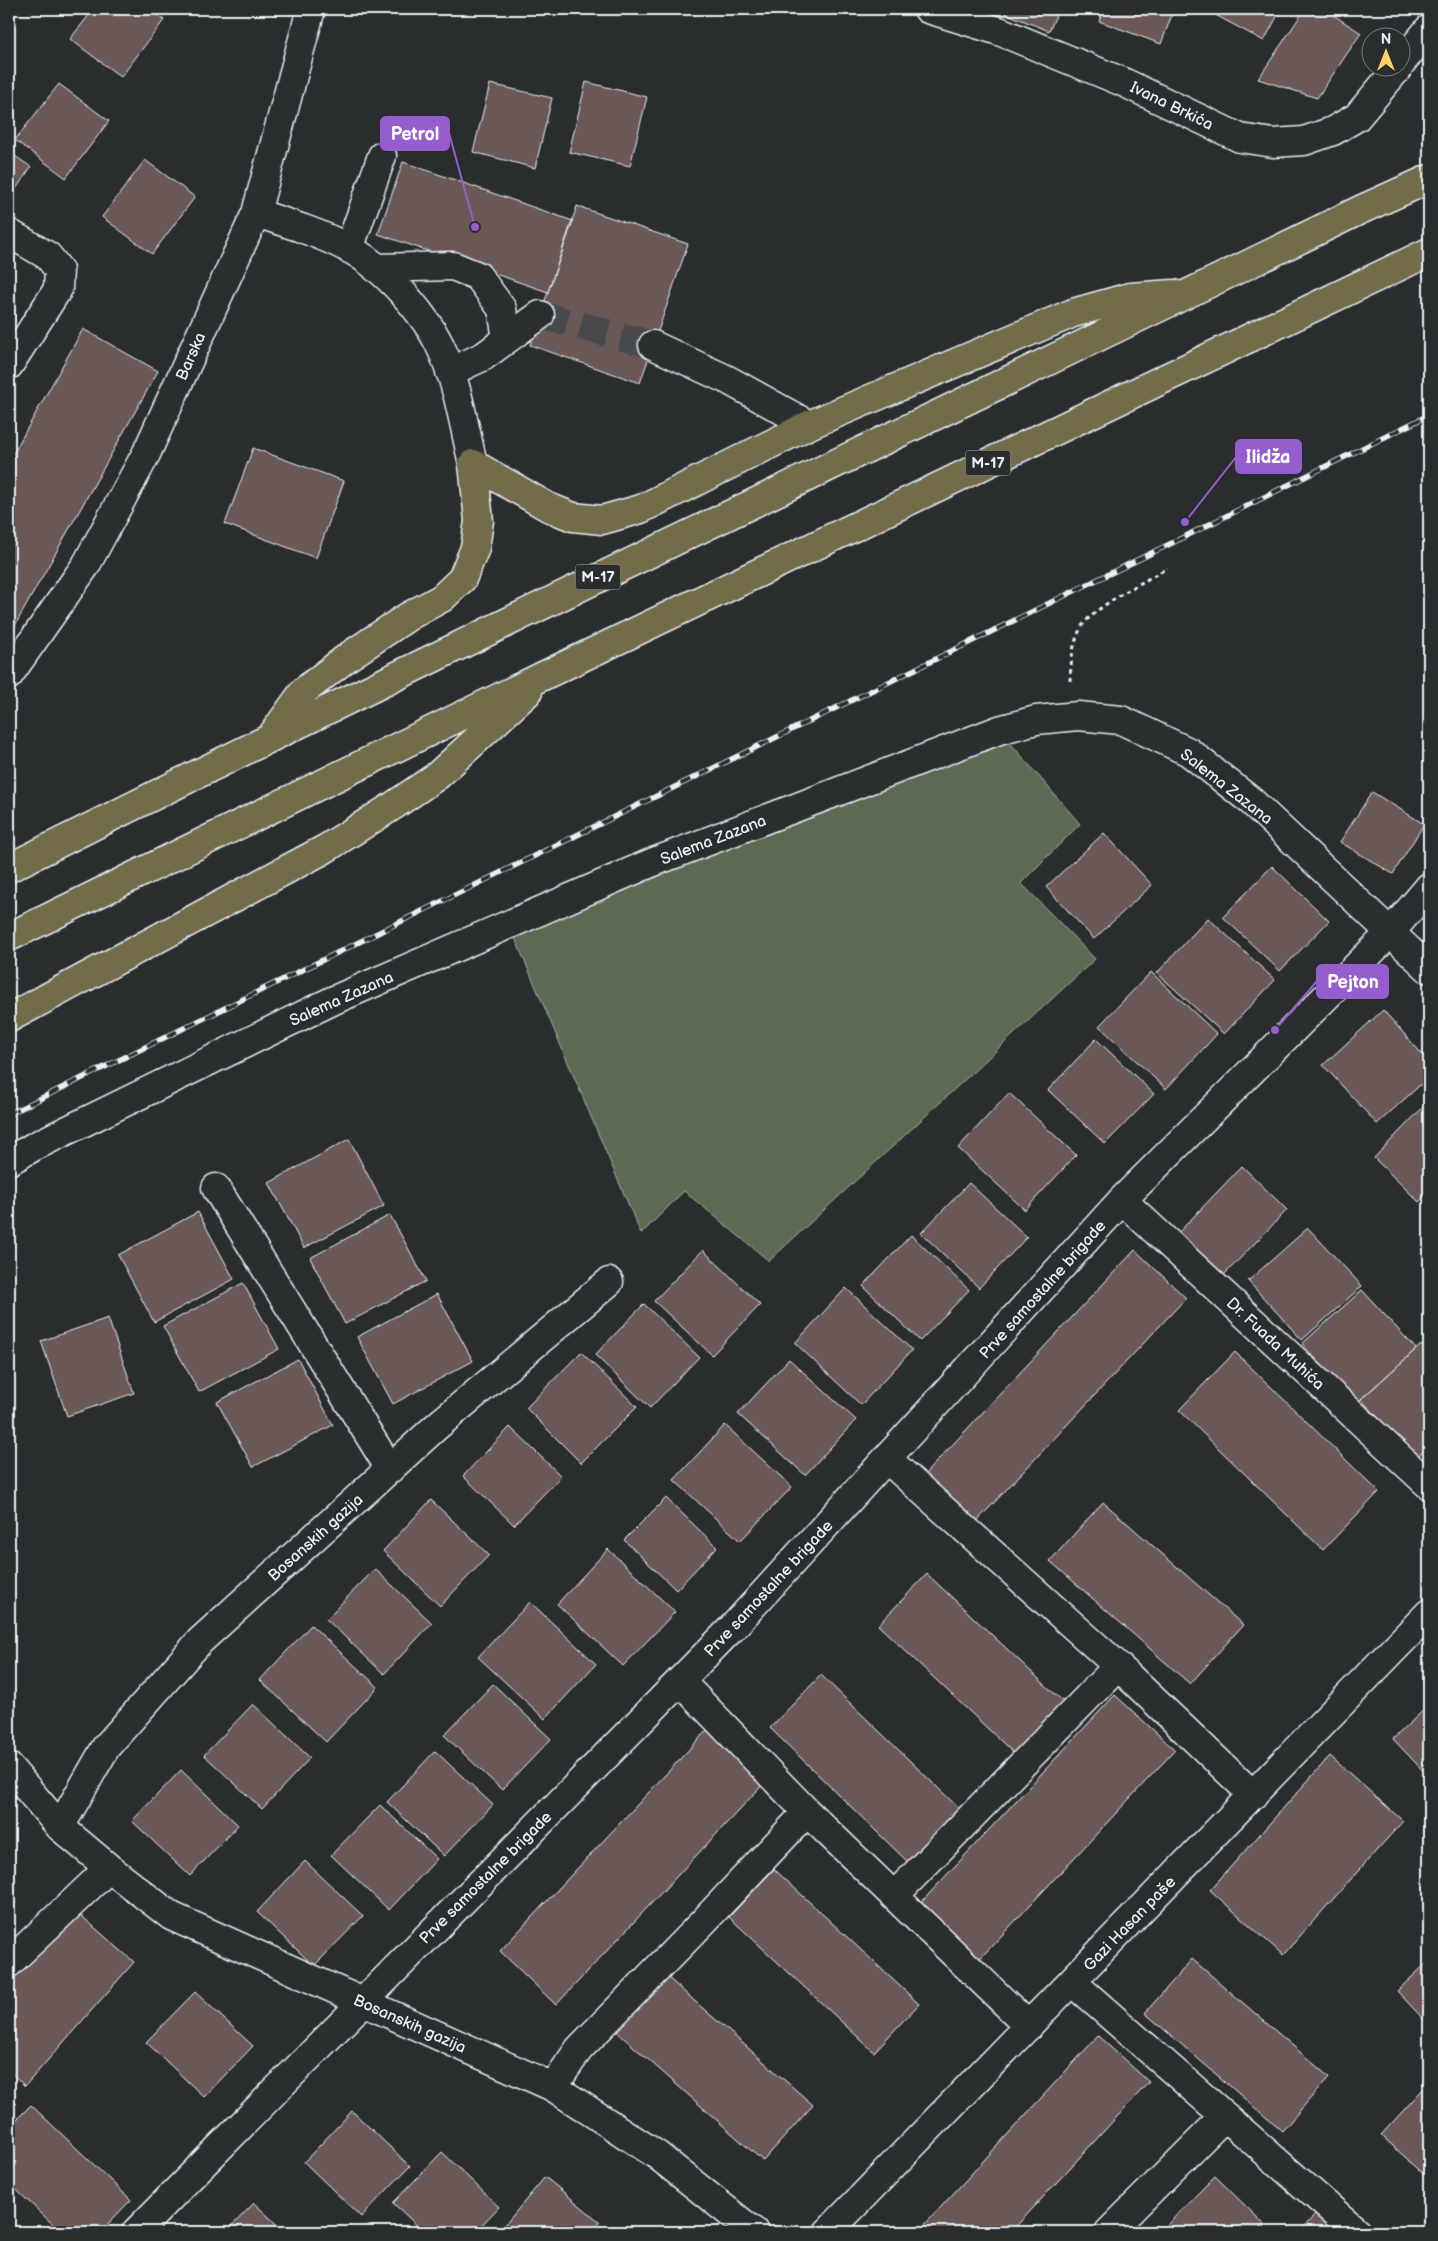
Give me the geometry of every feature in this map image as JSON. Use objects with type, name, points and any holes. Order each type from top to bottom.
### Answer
[{"type":"highway","name":"M-17","points":[[9,868],[270,737],[748,505],[1360,210],[1429,179]]},
{"type":"highway","name":"M-17","points":[[9,937],[547,674],[1429,252]]},
{"type":"highway","points":[[474,464],[548,507],[573,516],[602,520],[641,508],[809,425],[1073,313],[1130,297],[1190,293]]},
{"type":"highway","points":[[270,737],[304,691],[349,656],[409,616],[442,598],[462,579],[475,548],[479,521],[474,464]]},
{"type":"highway","points":[[9,1018],[325,849],[393,806],[436,776],[474,744],[547,674]]},
{"type":"street","name":"Barska","points":[[9,675],[86,566],[146,454],[256,213],[311,9]]},
{"type":"street","name":"Ivana Brkića","points":[[928,9],[1008,34],[1123,82],[1240,138],[1273,143],[1304,141],[1333,131],[1357,117],[1390,78]]},
{"type":"street","points":[[1410,52],[1429,29]]},
{"type":"street","points":[[349,249],[382,156]]},
{"type":"street","points":[[256,213],[308,230],[349,249],[376,268],[400,290],[422,318],[442,349],[450,372],[474,464]]},
{"type":"street","points":[[9,233],[48,256],[59,270],[58,289],[9,365]]},
{"type":"street","points":[[376,268],[453,266],[478,276],[502,309],[507,338]]},
{"type":"street","points":[[450,372],[484,356],[540,315]]},
{"type":"street","points":[[653,345],[728,380],[809,425]]},
{"type":"street","name":"Salema Zazana","points":[[9,1161],[32,1147],[334,1000],[651,863],[999,730],[1036,720],[1078,716],[1121,720],[1189,752],[1251,801],[1429,969]]},
{"type":"street","name":"Prve samostalne brigade","points":[[136,2232],[734,1626],[1122,1200],[1390,933],[1429,888]]},
{"type":"street","points":[[216,1188],[390,1469]]},
{"type":"street","name":"Dr. Fuada Muhića","points":[[1122,1200],[1429,1485]]},
{"type":"street","name":"Bosanskih gazija","points":[[60,1827],[106,1747],[200,1641],[437,1426],[609,1282]]},
{"type":"street","points":[[886,1459],[1118,1666],[1253,1795]]},
{"type":"street","name":"Gazi Hasan paše","points":[[828,2232],[1429,1613]]},
{"type":"street","points":[[895,1895],[1118,1666]]},
{"type":"street","points":[[680,1681],[808,1812],[1029,2026]]},
{"type":"street","name":"Bosanskih gazija","points":[[9,1767],[60,1827],[171,1916],[552,2087],[656,2155],[754,2232]]},
{"type":"street","points":[[552,2087],[579,2049],[808,1812]]},
{"type":"street","points":[[9,1963],[109,1868]]},
{"type":"street","points":[[1072,1982],[1357,2232]]},
{"type":"street","points":[[1109,2232],[1225,2116]]},
{"type":"path","points":[[1078,716],[1070,687],[1072,653],[1081,626],[1103,606],[1167,568]]},
{"type":"green space","points":[[999,730],[1080,824],[1021,883],[1095,959],[769,1261],[684,1191],[641,1234],[509,924]]},
{"type":"building","points":[[94,9],[149,9],[164,20],[121,77],[70,39]]},
{"type":"building","points":[[995,9],[1059,9],[1049,31]]},
{"type":"building","points":[[1104,9],[1174,9],[1161,44],[1099,21]]},
{"type":"building","points":[[1209,9],[1281,9],[1264,41],[1208,11]]},
{"type":"building","points":[[1305,9],[1324,9],[1360,32],[1317,98],[1258,79]]},
{"type":"building","points":[[586,82],[647,97],[630,166],[569,152]]},
{"type":"building","points":[[59,84],[109,121],[66,178],[15,140]]},
{"type":"building","points":[[490,84],[552,98],[535,168],[473,152]]},
{"type":"building","points":[[9,152],[31,167],[9,199]]},
{"type":"building","points":[[145,160],[195,197],[152,254],[102,217]]},
{"type":"building","points":[[403,162],[573,221],[548,292],[378,234]]},
{"type":"building","points":[[577,206],[688,244],[640,383],[530,345]]},
{"type":"building","points":[[83,329],[158,371],[9,636],[9,461]]},
{"type":"building","points":[[253,448],[344,481],[316,558],[225,524]]},
{"type":"building","points":[[1372,792],[1424,824],[1393,874],[1340,842]]},
{"type":"building","points":[[1104,833],[1152,885],[1094,939],[1046,887]]},
{"type":"building","points":[[1272,866],[1329,921],[1280,971],[1223,917]]},
{"type":"building","points":[[1208,918],[1275,980],[1224,1034],[1157,973]]},
{"type":"building","points":[[1151,972],[1217,1034],[1166,1089],[1099,1026]]},
{"type":"building","points":[[1383,1010],[1429,1062],[1429,1077],[1377,1124],[1323,1065]]},
{"type":"building","points":[[1096,1039],[1154,1094],[1105,1144],[1048,1090]]},
{"type":"building","points":[[1009,1093],[1076,1155],[1025,1210],[958,1148]]},
{"type":"building","points":[[1429,1101],[1429,1191],[1419,1202],[1374,1158]]},
{"type":"building","points":[[349,1139],[384,1206],[304,1248],[269,1183]]},
{"type":"building","points":[[1242,1166],[1287,1210],[1223,1276],[1178,1233]]},
{"type":"building","points":[[969,1183],[1027,1237],[979,1288],[921,1233]]},
{"type":"building","points":[[198,1212],[234,1279],[154,1322],[118,1255]]},
{"type":"building","points":[[390,1215],[426,1281],[345,1324],[310,1258]]},
{"type":"building","points":[[1308,1228],[1362,1286],[1302,1340],[1248,1281]]},
{"type":"building","points":[[911,1235],[969,1290],[920,1341],[863,1286]]},
{"type":"building","points":[[703,1250],[760,1305],[712,1355],[654,1301]]},
{"type":"building","points":[[1135,1250],[1186,1298],[975,1523],[924,1475]]},
{"type":"building","points":[[243,1283],[279,1349],[199,1392],[163,1326]]},
{"type":"building","points":[[846,1288],[912,1350],[861,1405],[795,1343]]},
{"type":"building","points":[[1362,1290],[1416,1349],[1357,1403],[1302,1344]]},
{"type":"building","points":[[437,1294],[473,1361],[393,1404],[357,1337]]},
{"type":"building","points":[[644,1304],[699,1357],[650,1408],[595,1355]]},
{"type":"building","points":[[108,1318],[134,1393],[67,1416],[41,1341]]},
{"type":"building","points":[[1421,1345],[1429,1354],[1429,1446],[1416,1458],[1361,1399]]},
{"type":"building","points":[[581,1352],[637,1407],[581,1463],[526,1408]]},
{"type":"building","points":[[1235,1352],[1379,1492],[1323,1550],[1179,1410]]},
{"type":"building","points":[[298,1359],[333,1425],[253,1467],[217,1402]]},
{"type":"building","points":[[789,1359],[856,1420],[805,1475],[738,1414]]},
{"type":"building","points":[[725,1425],[792,1487],[740,1541],[674,1480]]},
{"type":"building","points":[[510,1427],[561,1476],[514,1525],[463,1476]]},
{"type":"building","points":[[666,1498],[717,1547],[676,1590],[624,1540]]},
{"type":"building","points":[[431,1500],[489,1555],[440,1606],[383,1551]]},
{"type":"building","points":[[1103,1502],[1243,1625],[1190,1684],[1050,1561]]},
{"type":"building","points":[[608,1549],[675,1612],[623,1666],[557,1604]]},
{"type":"building","points":[[375,1569],[432,1623],[384,1674],[326,1619]]},
{"type":"building","points":[[927,1574],[1071,1709],[1022,1761],[878,1625]]},
{"type":"building","points":[[530,1602],[596,1664],[545,1719],[478,1657]]},
{"type":"building","points":[[311,1625],[378,1687],[326,1742],[260,1680]]},
{"type":"building","points":[[821,1675],[966,1815],[914,1868],[770,1728]]},
{"type":"building","points":[[493,1684],[551,1739],[502,1790],[444,1735]]},
{"type":"building","points":[[1115,1695],[1175,1750],[974,1965],[914,1910]]},
{"type":"building","points":[[253,1704],[310,1758],[262,1809],[204,1755]]},
{"type":"building","points":[[1429,1705],[1429,1777],[1393,1739]]},
{"type":"building","points":[[711,1726],[768,1779],[556,2005],[500,1951]]},
{"type":"building","points":[[435,1751],[493,1805],[444,1856],[387,1802]]},
{"type":"building","points":[[1330,1756],[1403,1821],[1283,1955],[1210,1890]]},
{"type":"building","points":[[181,1770],[238,1825],[190,1876],[132,1821]]},
{"type":"building","points":[[380,1805],[437,1859],[389,1910],[331,1855]]},
{"type":"building","points":[[305,1861],[363,1916],[314,1966],[257,1912]]},
{"type":"building","points":[[774,1869],[919,2004],[874,2052],[729,1917]]},
{"type":"building","points":[[61,1898],[134,1962],[25,2086],[9,2071],[9,1956]]},
{"type":"building","points":[[1192,1959],[1329,2077],[1282,2131],[1145,2013]]},
{"type":"building","points":[[1429,1961],[1429,2025],[1397,1991]]},
{"type":"building","points":[[666,1976],[813,2105],[763,2161],[616,2031]]},
{"type":"building","points":[[195,1992],[253,2046],[204,2097],[146,2042]]},
{"type":"building","points":[[1098,2036],[1149,2082],[1011,2232],[918,2232]]},
{"type":"building","points":[[1424,2088],[1429,2093],[1429,2179],[1381,2135]]},
{"type":"building","points":[[31,2105],[131,2200],[100,2232],[61,2232],[9,2183],[9,2127]]},
{"type":"building","points":[[352,2111],[410,2166],[361,2217],[304,2162]]},
{"type":"building","points":[[442,2152],[499,2207],[475,2232],[424,2232],[393,2203]]},
{"type":"building","points":[[1215,2176],[1265,2225],[1257,2232],[1160,2232]]},
{"type":"building","points":[[545,2177],[600,2222],[591,2232],[499,2232]]},
{"type":"building","points":[[254,2203],[285,2232],[226,2232]]},
{"type":"building","points":[[1317,2213],[1339,2232],[1299,2232]]},
{"type":"tunnel","points":[[540,315],[653,345]]},
{"type":"railway","points":[[9,1114],[1429,415]]},
{"type":"place","name":"Petrol","points":[[475,227]]},
{"type":"place","name":"Ilidža","points":[[1185,522]]},
{"type":"place","name":"Pejton","points":[[1275,1030]]}]
